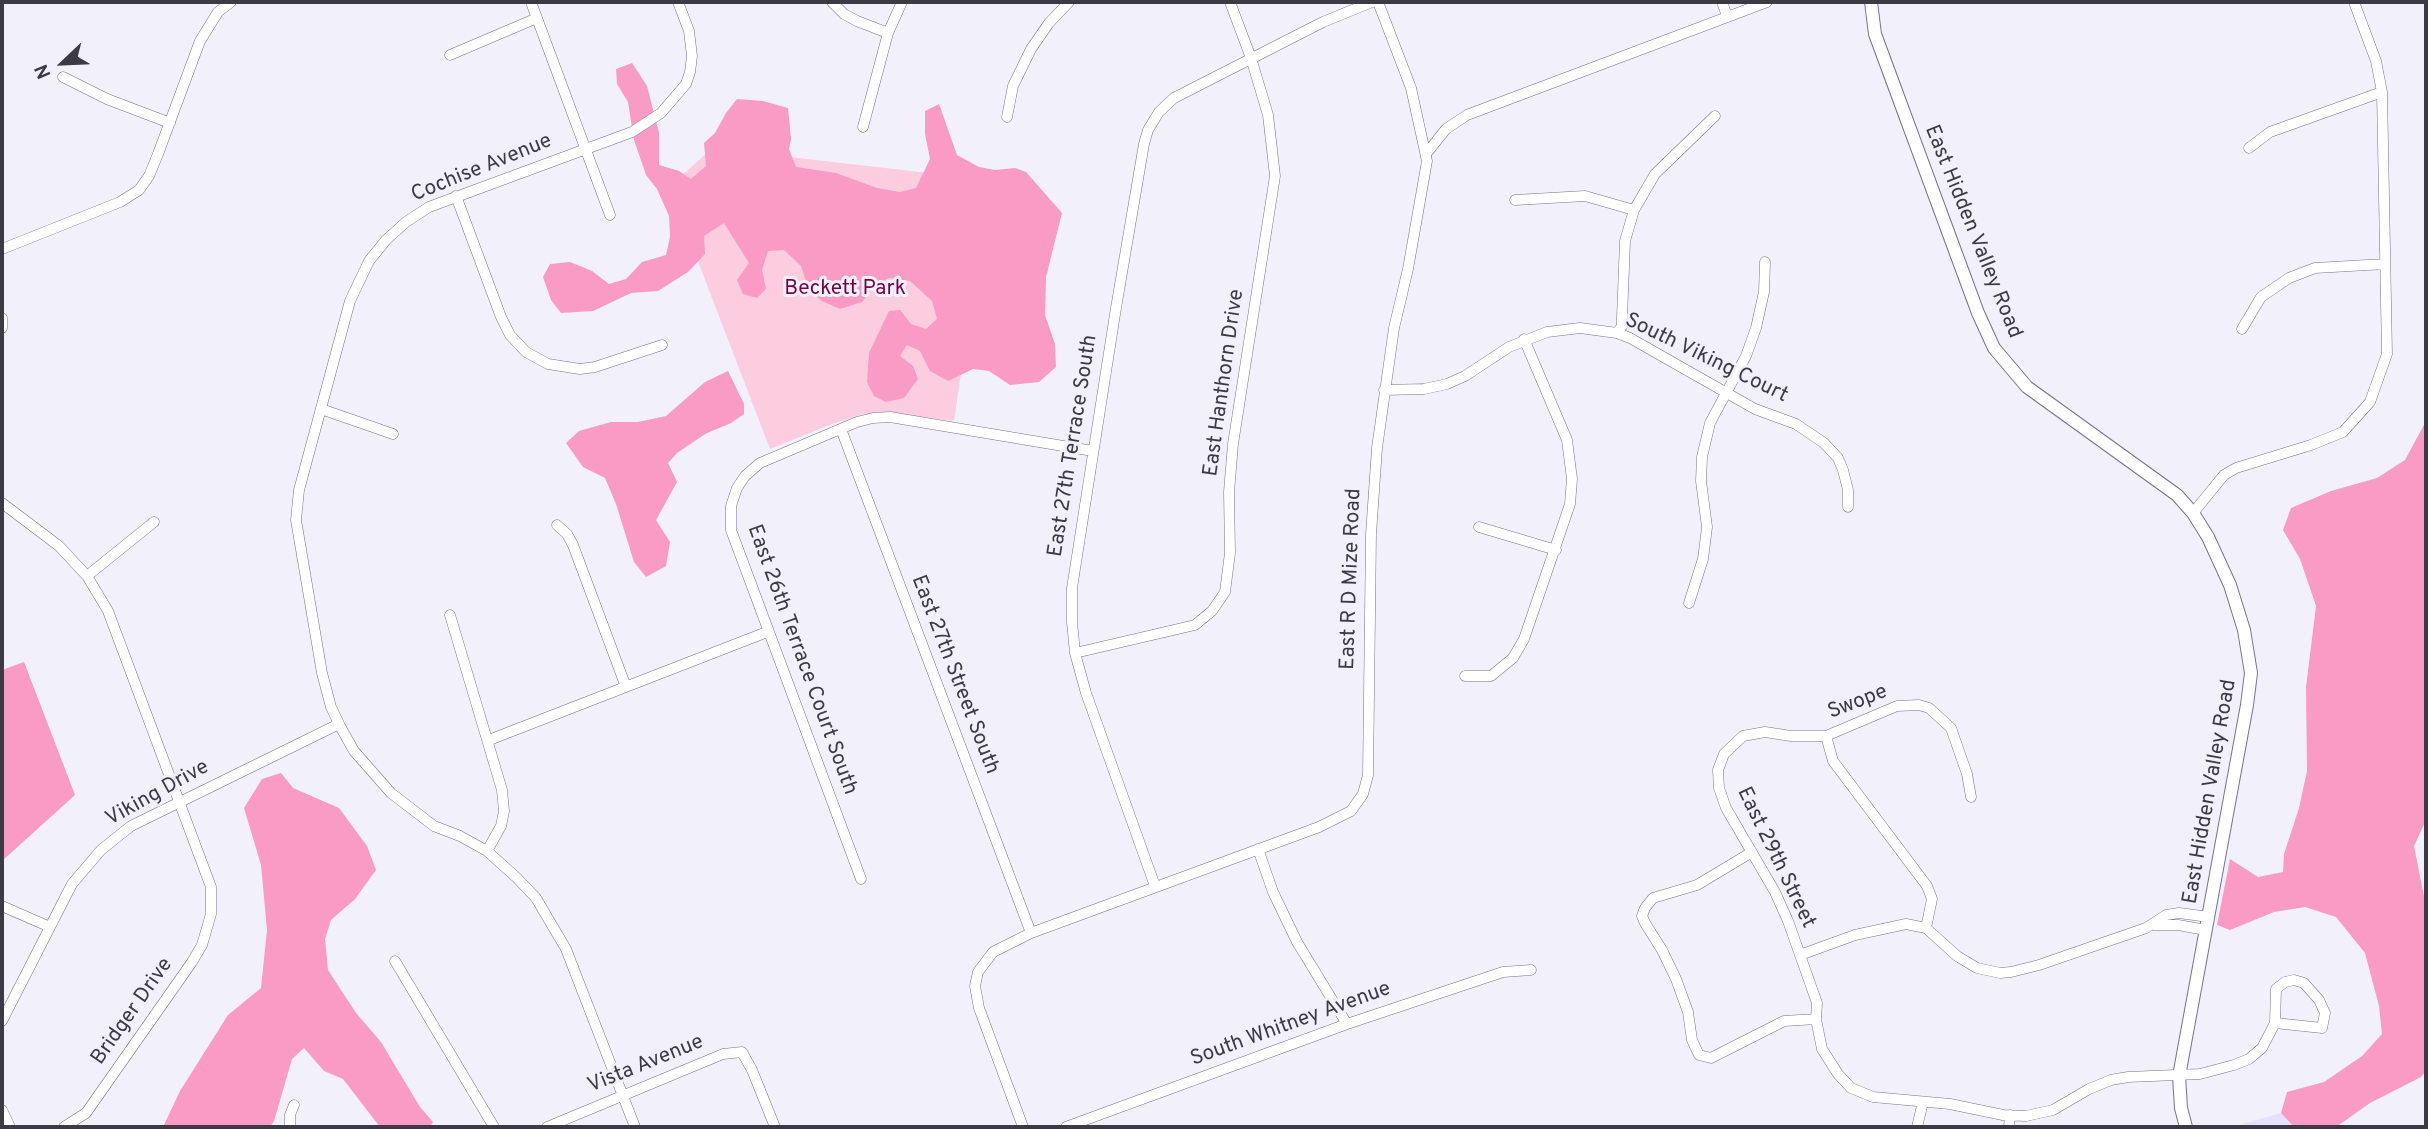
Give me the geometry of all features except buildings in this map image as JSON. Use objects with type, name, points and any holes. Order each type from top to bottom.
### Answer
[{"type":"main road","name":"East Hidden Valley Road","points":[[1869,5],[1875,34],[1891,80],[1993,348],[2027,387],[2177,495],[2193,513],[2208,537],[2230,585],[2244,630],[2251,673],[2179,1076],[2181,1108],[2186,1127]]},
{"type":"street","points":[[2,249],[120,202],[139,190],[149,176],[200,41],[218,12],[231,2]]},
{"type":"street","points":[[531,2],[610,215]]},
{"type":"street","name":"Cochise Avenue","points":[[635,1127],[558,932],[536,898],[487,851],[434,826],[391,793],[354,751],[331,707],[322,673],[296,520],[299,490],[350,301],[369,261],[386,240],[406,222],[429,207],[632,132],[661,113],[681,91],[691,72],[689,31],[678,2]]},
{"type":"street","points":[[832,2],[844,14],[888,33]]},
{"type":"street","points":[[863,127],[888,33],[902,2]]},
{"type":"street","points":[[1007,117],[1013,86],[1031,50],[1049,23],[1069,2]]},
{"type":"street","name":"East Hanthorn Drive","points":[[1075,653],[1195,625],[1212,611],[1225,592],[1230,553],[1229,492],[1233,444],[1275,176],[1268,115],[1230,2]]},
{"type":"street","name":"East 27th Terrace South","points":[[1155,886],[1086,693],[1075,653],[1072,588],[1118,294],[1148,130],[1159,113],[1174,98],[1323,22],[1372,2]]},
{"type":"street","name":"East R D Mize Road","points":[[1023,1127],[979,1008],[975,986],[978,972],[993,953],[1031,933],[1318,827],[1351,811],[1363,794],[1368,775],[1371,534],[1384,390],[1427,162],[1411,88],[1378,2]]},
{"type":"street","points":[[1722,2],[1727,16]]},
{"type":"street","points":[[1426,154],[1446,130],[1467,115],[1767,2]]},
{"type":"street","points":[[2193,513],[2224,474],[2343,432],[2370,402],[2387,354],[2382,92],[2376,61],[2354,2]]},
{"type":"street","points":[[450,55],[537,18]]},
{"type":"street","points":[[63,77],[107,99],[170,123]]},
{"type":"street","points":[[2249,148],[2270,132],[2382,92]]},
{"type":"street","points":[[1617,333],[1622,326],[1625,241],[1634,210],[1655,174],[1715,116]]},
{"type":"street","points":[[456,196],[500,317],[510,335],[526,352],[548,364],[580,369],[595,367],[662,345]]},
{"type":"street","points":[[1515,200],[1585,196],[1634,210]]},
{"type":"street","points":[[1689,603],[1703,559],[1707,527],[1701,481],[1702,457],[1710,424],[1745,356],[1756,328],[1764,292],[1765,262]]},
{"type":"street","points":[[2242,329],[2261,297],[2289,278],[2315,268],[2385,264]]},
{"type":"street","points":[[2,318],[2,328]]},
{"type":"street","name":"South Viking Court","points":[[1384,390],[1424,389],[1447,384],[1524,339],[1547,332],[1580,328],[1617,333],[1755,409],[1796,424],[1824,443],[1840,464],[1848,490],[1848,507]]},
{"type":"street","points":[[1465,676],[1491,676],[1513,658],[1532,622],[1570,504],[1572,479],[1567,440],[1524,339]]},
{"type":"street","points":[[321,408],[393,434]]},
{"type":"street","name":"East 26th Terrace Court South","points":[[861,879],[731,530],[731,506],[737,488],[745,476],[760,463],[873,418],[890,417],[1093,451]]},
{"type":"street","name":"East 27th Street South","points":[[841,429],[1031,933]]},
{"type":"street","points":[[2,503],[59,546],[87,576],[107,611],[180,801]]},
{"type":"street","points":[[87,576],[154,522]]},
{"type":"street","points":[[557,525],[567,534],[573,545],[626,687]]},
{"type":"street","points":[[1479,527],[1556,550]]},
{"type":"street","points":[[450,614],[489,740],[504,802],[501,826],[487,851]]},
{"type":"street","points":[[489,740],[767,632]]},
{"type":"street","name":"Swope","points":[[1724,754],[1743,736],[1765,732],[1791,736],[1826,736],[1897,706],[1919,705],[1929,708],[1951,728],[1967,774],[1971,797]]},
{"type":"street","name":"Viking Drive","points":[[2,1021],[72,884],[101,849],[131,826],[339,724]]},
{"type":"street","points":[[1826,736],[1833,761],[1927,886],[1932,900],[1926,928]]},
{"type":"street","name":"East 29th Street","points":[[1724,754],[1718,770],[1719,788],[1726,808],[1775,892],[1817,1003],[1816,1019],[1822,1049],[1851,1088],[1874,1097],[2026,1116],[2053,1110],[2089,1088],[2111,1080],[2179,1076],[2234,1065],[2249,1059],[2262,1048],[2275,1023]]},
{"type":"street","name":"Bridger Drive","points":[[64,1127],[86,1113],[202,945],[211,905],[211,887],[180,801]]},
{"type":"street","points":[[1258,849],[1273,892],[1297,942],[1347,1024]]},
{"type":"street","points":[[1752,852],[1697,886],[1653,898],[1644,908],[1642,916],[1676,979],[1688,1012],[1692,1040],[1699,1055],[1711,1058],[1784,1021],[1816,1019]]},
{"type":"street","points":[[2,906],[50,927]]},
{"type":"street","points":[[2154,925],[2173,913],[2208,917]]},
{"type":"street","points":[[1800,955],[1855,935],[1906,924],[1926,928],[1977,968],[2000,973],[2039,965],[2154,925],[2178,925],[2206,930]]},
{"type":"street","points":[[395,961],[494,1127]]},
{"type":"street","name":"South Whitney Avenue","points":[[1066,1127],[1347,1024],[1503,972],[1531,970]]},
{"type":"street","points":[[2294,980],[2304,984],[2319,1000],[2325,1013],[2322,1028],[2275,1023],[2276,989],[2285,982],[2294,980]]},
{"type":"street","name":"Vista Avenue","points":[[547,1127],[723,1054],[742,1052],[775,1127]]},
{"type":"street","points":[[1917,1127],[1923,1102]]},
{"type":"street","points":[[290,1127],[290,1115],[294,1105]]},
{"type":"street","points":[[2,1110],[10,1127]]},
{"type":"street","points":[[2009,1127],[2010,1115]]},
{"type":"shaded area","points":[[2281,1113],[2294,1127],[2232,1127]]},
{"type":"green space","points":[[632,63],[647,86],[659,133],[659,165],[679,171],[691,179],[706,166],[704,143],[715,133],[737,99],[763,101],[788,108],[791,139],[789,149],[796,167],[836,173],[877,188],[900,192],[916,188],[930,159],[925,134],[925,111],[939,104],[957,155],[979,167],[995,170],[1015,168],[1026,172],[1062,213],[1046,277],[1045,315],[1055,344],[1056,367],[1039,382],[1010,385],[989,371],[973,369],[948,381],[930,371],[920,351],[907,345],[900,356],[913,366],[918,379],[904,398],[886,402],[874,396],[867,382],[869,353],[889,311],[900,310],[911,324],[926,329],[937,319],[932,301],[910,281],[889,278],[874,286],[862,302],[840,309],[822,301],[809,290],[801,266],[784,250],[768,251],[762,270],[766,289],[757,298],[743,294],[737,280],[749,263],[724,223],[704,236],[705,254],[688,272],[658,291],[631,293],[593,311],[561,313],[551,300],[543,277],[550,264],[570,262],[592,271],[609,284],[626,279],[642,262],[666,255],[670,237],[669,216],[657,189],[646,175],[634,140],[628,102],[617,84],[616,69]]},
{"type":"green space","name":"Beckett Park","points":[[712,148],[989,180],[954,421],[881,412],[864,414],[770,449],[694,251],[675,182]]},
{"type":"green space","points":[[728,371],[744,404],[744,414],[705,434],[677,453],[668,463],[677,482],[656,520],[670,542],[666,566],[646,577],[634,562],[605,478],[583,467],[566,443],[579,431],[611,422],[638,422],[666,416],[705,382]]},
{"type":"green space","points":[[2426,421],[2426,820],[2414,846],[2426,907],[2426,1071],[2421,1077],[2370,1103],[2336,1127],[2294,1127],[2281,1113],[2287,1092],[2324,1082],[2362,1056],[2382,1034],[2379,1006],[2365,953],[2336,917],[2305,907],[2274,912],[2230,930],[2217,925],[2230,859],[2258,877],[2283,872],[2284,854],[2299,808],[2307,771],[2306,687],[2316,606],[2300,559],[2283,530],[2291,508],[2331,491],[2377,478],[2405,460]]},
{"type":"green space","points":[[24,662],[75,795],[2,861],[2,670]]},
{"type":"green space","points":[[281,773],[293,788],[339,808],[367,846],[376,870],[355,899],[331,920],[325,939],[328,970],[356,1013],[381,1042],[420,1107],[433,1122],[430,1127],[380,1127],[343,1079],[324,1071],[304,1048],[292,1059],[270,1127],[163,1127],[180,1091],[228,1015],[261,988],[267,930],[261,865],[244,808],[262,779]]}]
